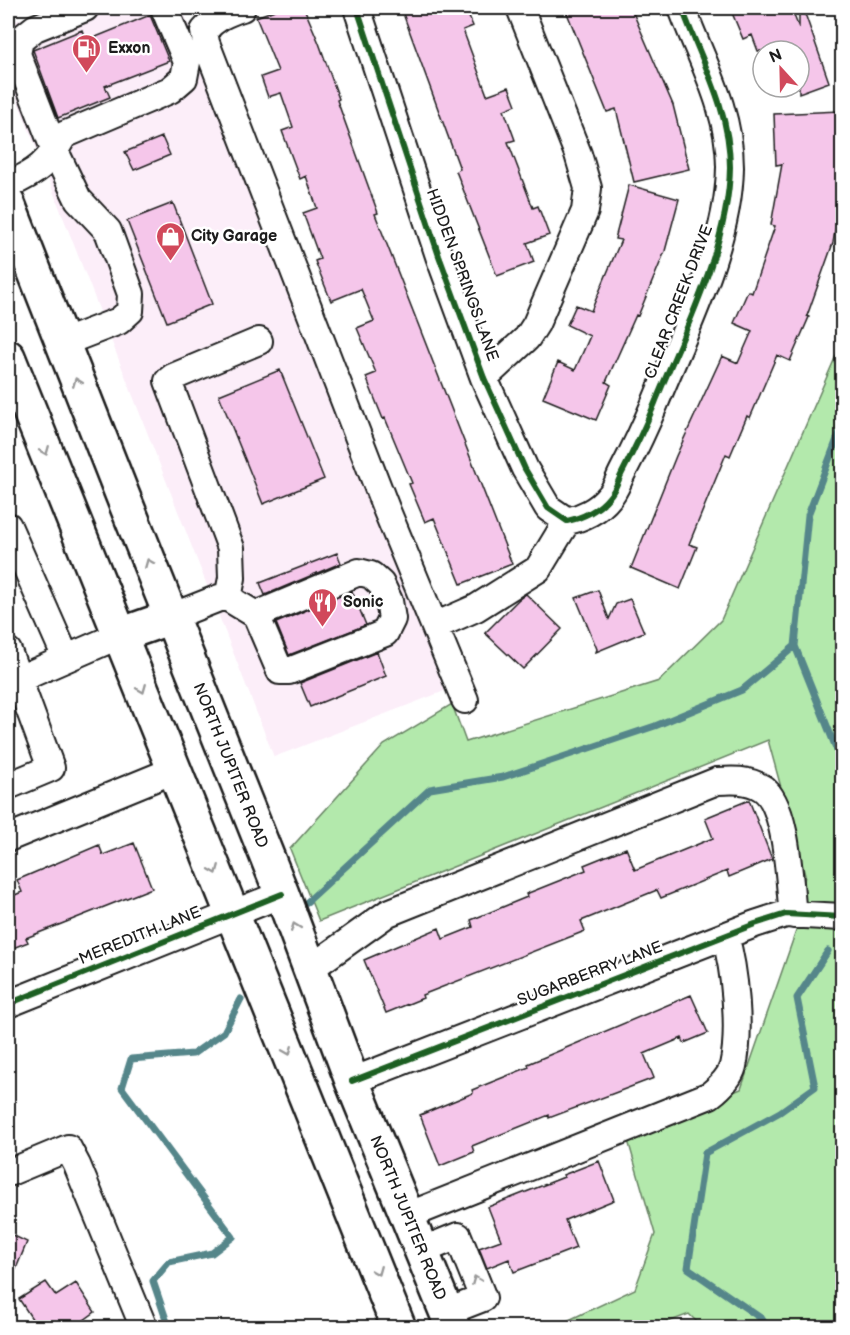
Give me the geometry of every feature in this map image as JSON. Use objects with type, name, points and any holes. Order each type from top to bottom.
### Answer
[{"type":"main road","name":"NORTH JUPITER ROAD","points":[[8,204],[282,894],[352,1081],[450,1320]]},
{"type":"main road","points":[[8,360],[399,1328]]},
{"type":"main road","points":[[120,635],[171,617]]},
{"type":"main road","points":[[411,1328],[450,1320]]},
{"type":"street","points":[[62,343],[119,321],[130,311],[131,294],[108,231],[78,199],[55,151],[17,54],[20,40],[35,28],[85,8]]},
{"type":"street","points":[[8,185],[34,173],[55,151],[64,135],[170,90],[184,78],[187,62],[164,8]]},
{"type":"street","points":[[242,8],[222,14],[211,22],[204,31],[206,44],[387,511],[465,700]]},
{"type":"street","name":"HIDDEN SPRINGS LANE","points":[[357,8],[439,256],[484,378],[525,469],[548,508],[574,520]]},
{"type":"street","points":[[484,378],[527,338],[536,324],[585,211],[588,188],[578,154],[520,8]]},
{"type":"street","name":"CLEAR CREEK DRIVE","points":[[574,520],[609,497],[641,436],[697,302],[721,232],[730,165],[725,118],[711,77],[682,8]]},
{"type":"street","points":[[228,598],[232,578],[231,548],[168,381],[259,341]]},
{"type":"street","points":[[435,626],[476,608],[538,569],[574,520]]},
{"type":"street","points":[[8,526],[66,658]]},
{"type":"street","points":[[171,617],[219,598],[228,598],[256,615],[280,671],[289,671],[385,633],[392,619],[389,601],[381,584],[371,575],[359,572],[256,615]]},
{"type":"street","points":[[19,679],[120,635]]},
{"type":"street","points":[[8,651],[51,768],[8,786]]},
{"type":"street","points":[[8,838],[174,770]]},
{"type":"street","points":[[311,968],[388,913],[726,780],[746,781],[762,788],[779,812],[793,915]]},
{"type":"street","name":"MEREDITH LANE","points":[[8,1004],[282,894]]},
{"type":"street","name":"SUGARBERRY LANE","points":[[352,1081],[755,924],[786,914],[843,917]]},
{"type":"street","points":[[407,1216],[710,1095],[722,1085],[733,1068],[736,999],[725,936]]},
{"type":"street","points":[[8,1173],[68,1148],[144,1328]]},
{"type":"shaded area","points":[[50,8],[182,8],[447,690],[274,757],[8,76],[8,24]]},
{"type":"green space","points":[[842,342],[842,1327],[702,1327],[689,1314],[655,1327],[554,1327],[635,1289],[655,1234],[627,1137],[741,1089],[796,931],[805,875],[768,740],[319,921],[290,849],[384,745],[452,704],[466,742],[659,681],[721,620]]},
{"type":"building","points":[[280,8],[304,8],[319,43],[378,213],[375,214],[512,564],[461,584],[434,518],[425,522],[409,484],[412,483],[366,377],[376,373],[357,328],[374,321],[361,289],[331,301],[315,261],[320,259],[303,213],[317,208],[306,176],[300,179],[282,131],[293,127],[281,93],[268,97],[261,77],[278,71],[256,17]]},
{"type":"building","points":[[401,8],[465,8],[473,26],[463,30],[487,95],[509,87],[516,105],[504,110],[515,140],[508,142],[533,208],[538,206],[549,235],[527,243],[534,262],[497,276],[456,171],[460,169]]},
{"type":"building","points":[[565,8],[631,8],[673,105],[689,169],[634,182],[616,109],[607,112]]},
{"type":"building","points":[[730,8],[791,8],[799,28],[799,8],[803,8],[829,82],[811,89],[811,39],[754,39],[752,35],[743,39]]},
{"type":"building","name":"Exxon","points":[[150,15],[169,61],[105,86],[110,97],[58,118],[33,50],[82,30],[86,41]]},
{"type":"building","points":[[840,111],[843,185],[833,243],[807,316],[809,317],[790,361],[777,355],[750,418],[747,416],[730,456],[726,454],[689,544],[697,547],[680,589],[631,568],[676,456],[722,356],[738,363],[752,331],[734,323],[748,291],[752,293],[775,226],[771,225],[782,164],[776,165],[774,114]]},
{"type":"building","points":[[162,137],[170,155],[134,170],[125,152]]},
{"type":"building","points":[[629,185],[679,199],[665,251],[638,316],[636,315],[606,382],[611,385],[596,420],[543,398],[558,362],[575,370],[590,336],[567,325],[576,305],[591,311],[621,240],[615,239]]},
{"type":"building","name":"City Garage","points":[[173,203],[212,304],[167,322],[127,221]]},
{"type":"building","points":[[280,370],[324,479],[263,504],[219,395]]},
{"type":"building","points":[[337,553],[341,563],[265,595],[260,583]]},
{"type":"building","points":[[598,590],[609,619],[616,604],[630,599],[644,632],[596,652],[597,649],[576,598]]},
{"type":"building","name":"Sonic","points":[[352,591],[366,625],[289,655],[276,623]]},
{"type":"building","points":[[526,594],[562,629],[523,669],[485,633]]},
{"type":"building","points":[[377,652],[386,676],[310,707],[300,683]]},
{"type":"building","points":[[749,800],[772,859],[729,877],[727,871],[661,898],[657,890],[581,921],[585,931],[422,995],[423,998],[386,1013],[364,960],[439,928],[443,939],[473,927],[471,920],[527,897],[526,894],[586,870],[584,865],[626,848],[635,870],[713,838],[705,818]]},
{"type":"building","points":[[134,843],[152,888],[26,938],[28,942],[8,950],[8,894],[10,897],[22,892],[17,880],[99,845],[103,855]]},
{"type":"building","points":[[691,995],[708,1033],[684,1043],[682,1038],[644,1054],[654,1078],[549,1118],[549,1115],[472,1146],[474,1152],[440,1166],[420,1115],[473,1093],[472,1090],[529,1067],[528,1064]]},
{"type":"building","points":[[599,1161],[614,1200],[565,1220],[576,1248],[514,1272],[509,1259],[487,1268],[479,1248],[501,1240],[488,1207]]},
{"type":"building","points":[[8,1233],[27,1242],[8,1288]]},
{"type":"building","points":[[46,1282],[56,1296],[76,1283],[95,1312],[73,1328],[38,1328],[19,1299]]},
{"type":"waterway","points":[[842,426],[808,515],[795,646],[842,763]]},
{"type":"waterway","points":[[307,902],[430,789],[503,777],[655,726],[742,690],[795,646]]},
{"type":"waterway","points":[[767,1328],[762,1319],[688,1268],[705,1153],[780,1112],[815,1087],[797,998],[828,951]]},
{"type":"waterway","points":[[169,1328],[153,1281],[169,1262],[212,1253],[233,1237],[122,1088],[131,1059],[193,1054],[224,1032],[241,999]]},
{"type":"cycle path","points":[[357,8],[439,256],[484,378],[525,469],[548,508],[567,521],[595,510],[615,489],[691,318],[722,227],[728,197],[729,146],[720,105],[682,8]]},
{"type":"cycle path","points":[[8,1004],[282,894]]},
{"type":"cycle path","points":[[352,1081],[755,924],[786,914],[842,917]]},
{"type":"place","name":"Exxon","points":[[87,74]]},
{"type":"place","name":"City Garage","points":[[170,262]]},
{"type":"place","name":"Sonic","points":[[322,628]]}]
